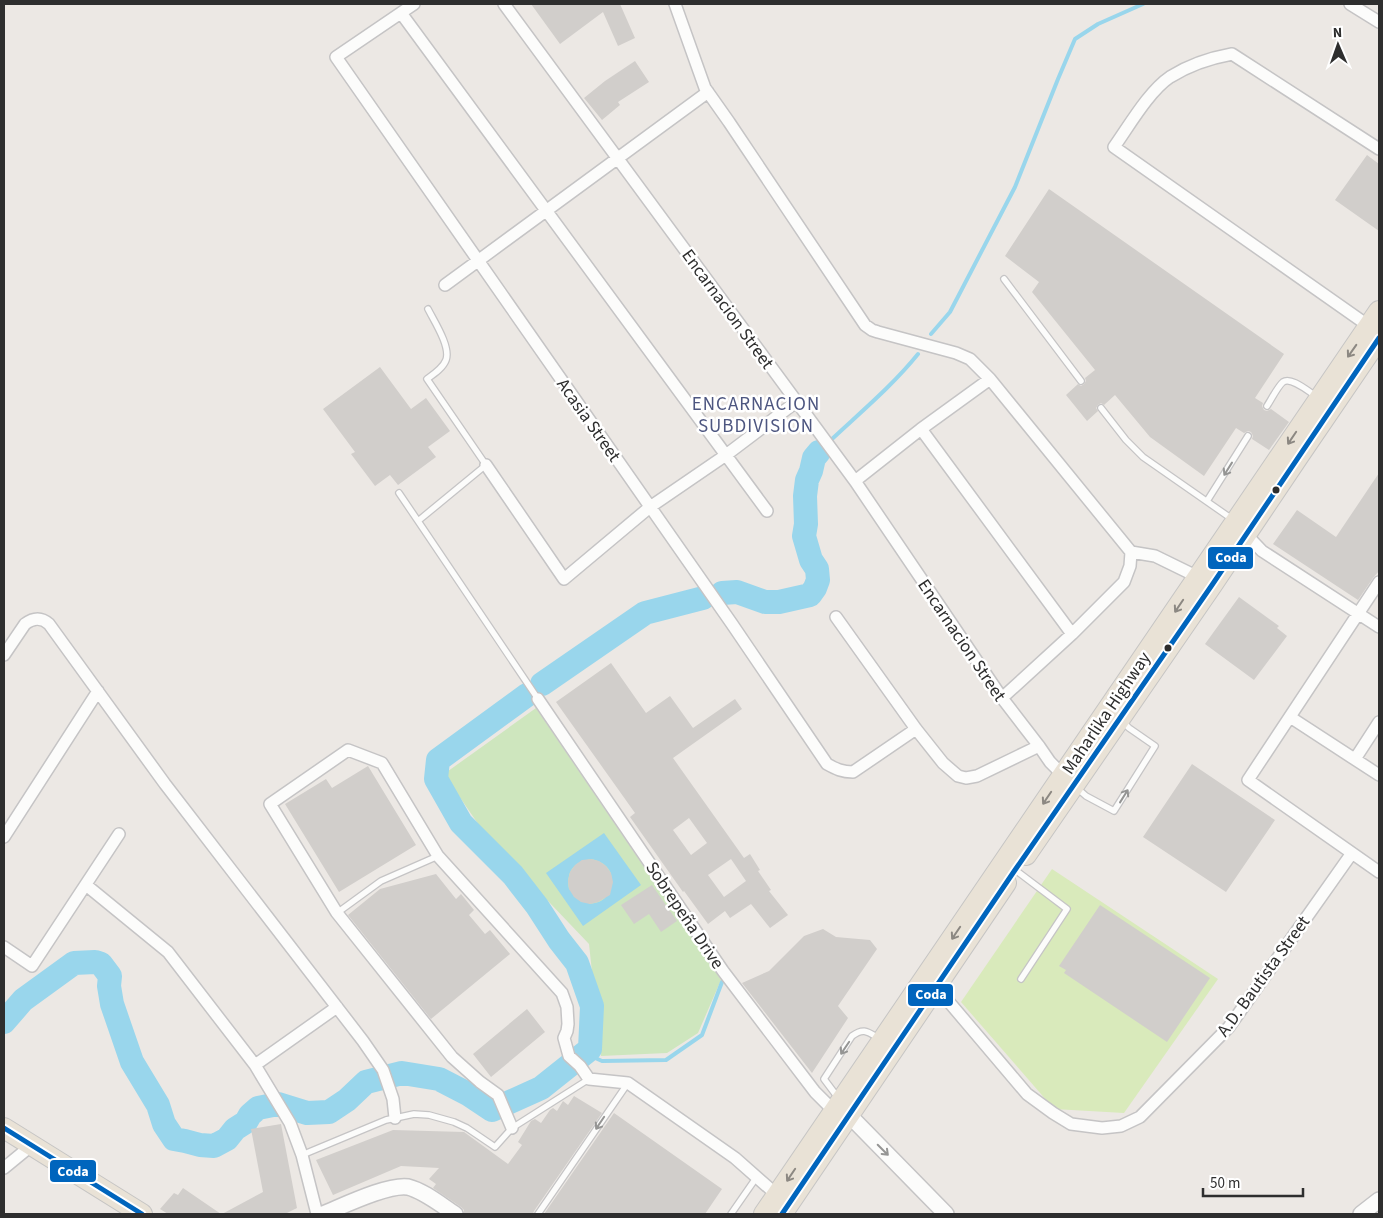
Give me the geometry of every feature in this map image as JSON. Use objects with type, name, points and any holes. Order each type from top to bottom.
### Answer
[{"type":"highway","name":"Maharlika Highway","points":[[764,1214],[888,1045],[1206,581],[1377,327]]},
{"type":"highway","name":"Maharlika Highway","points":[[1068,780],[1120,718],[1206,581]]},
{"type":"highway","name":"Maharlika Highway","points":[[888,1045],[936,988],[1010,866]]},
{"type":"highway","name":"Maharlika Highway","points":[[782,1214],[841,1109]]},
{"type":"highway","points":[[4,1128],[142,1214]]},
{"type":"street","points":[[414,4],[401,12],[767,512]]},
{"type":"street","name":"Encarnacion Street","points":[[504,4],[855,481],[1002,698],[1050,762],[1068,780]]},
{"type":"street","points":[[675,4],[705,88],[865,325],[878,332],[956,353],[970,359],[990,379],[1131,552],[1130,570],[1124,582],[1072,634],[1002,698]]},
{"type":"street","points":[[1350,4],[1379,22]]},
{"type":"street","name":"Acasia Street","points":[[401,12],[336,58],[732,624],[827,764],[844,772],[854,772],[916,729]]},
{"type":"street","points":[[1377,327],[1114,147],[1152,94],[1169,78],[1212,58],[1232,54],[1379,149]]},
{"type":"street","points":[[445,285],[708,92]]},
{"type":"street","points":[[855,481],[921,429],[990,379]]},
{"type":"street","points":[[486,465],[564,579],[650,507],[726,455],[796,402]]},
{"type":"street","points":[[921,429],[1072,634]]},
{"type":"street","points":[[1241,528],[1262,550],[1379,627]]},
{"type":"street","points":[[1131,552],[1155,556],[1206,581]]},
{"type":"street","points":[[1379,582],[1248,780],[1379,872]]},
{"type":"street","points":[[836,617],[916,729],[951,771],[958,776],[966,778],[977,776],[1039,746]]},
{"type":"street","points":[[4,655],[25,624],[36,619],[44,620],[49,624],[165,784],[363,1040],[384,1070],[395,1118]]},
{"type":"street","points":[[4,837],[98,691]]},
{"type":"street","name":"Sobrepeña Drive","points":[[538,700],[723,971],[815,1092],[841,1109]]},
{"type":"street","points":[[1290,717],[1379,775]]},
{"type":"street","points":[[1355,759],[1379,722]]},
{"type":"street","points":[[512,1128],[498,1095],[452,1057],[337,912],[270,804],[348,750],[382,763],[438,856],[562,993],[567,1008],[568,1024],[564,1038],[569,1056],[580,1066],[589,1079],[628,1083],[735,1158],[777,1195]]},
{"type":"street","points":[[4,947],[32,966],[119,834]]},
{"type":"street","name":"A.D. Bautista Street","points":[[936,988],[1027,1094],[1071,1124],[1102,1128],[1121,1126],[1140,1117],[1229,1027],[1352,853]]},
{"type":"street","points":[[86,885],[168,952],[255,1065],[290,1123],[302,1156],[317,1214]]},
{"type":"street","points":[[255,1065],[337,1008]]},
{"type":"street","points":[[841,1109],[946,1214]]},
{"type":"street","points":[[4,1168],[32,1145]]},
{"type":"street","points":[[323,1214],[385,1189],[397,1187],[420,1192],[455,1214]]},
{"type":"street","points":[[1361,1214],[1379,1200]]},
{"type":"lane","points":[[1004,279],[1081,381]]},
{"type":"lane","points":[[418,521],[486,465],[427,380],[447,360],[447,348],[428,309]]},
{"type":"lane","points":[[1267,406],[1283,382],[1288,380],[1294,381],[1326,403]]},
{"type":"lane","points":[[1102,408],[1126,440],[1143,457],[1207,501],[1241,528]]},
{"type":"lane","points":[[1207,501],[1248,436]]},
{"type":"lane","points":[[399,493],[538,700]]},
{"type":"lane","points":[[1068,780],[1086,796],[1114,811],[1155,746],[1129,728],[1120,718]]},
{"type":"lane","points":[[337,912],[381,881],[438,856]]},
{"type":"lane","points":[[1010,866],[1067,909],[1022,979]]},
{"type":"lane","points":[[841,1109],[824,1079],[852,1036],[858,1032],[866,1031],[888,1045]]},
{"type":"lane","points":[[302,1156],[386,1120],[414,1114],[442,1118],[467,1128],[495,1147],[512,1128],[589,1079]]},
{"type":"lane","points":[[538,1214],[628,1083]]},
{"type":"lane","points":[[731,1214],[756,1178]]},
{"type":"green space","points":[[536,708],[721,980],[698,1033],[667,1053],[601,1056],[589,944],[487,837],[444,774]]},
{"type":"green space","points":[[1052,869],[1218,979],[1124,1113],[1054,1109],[961,1002]]},
{"type":"water","points":[[604,833],[641,885],[583,926],[546,873]],"holes":[[[585,860],[597,861],[606,866],[612,879],[605,898],[590,904],[569,889],[568,883],[570,873],[575,865]]]},
{"type":"building","points":[[531,4],[620,4],[635,38],[618,46],[603,12],[560,44]]},
{"type":"building","points":[[635,61],[649,82],[618,102],[620,105],[602,120],[584,98]]},
{"type":"building","points":[[1367,155],[1379,164],[1379,231],[1335,200]]},
{"type":"building","points":[[1049,189],[1284,354],[1255,398],[1263,403],[1264,410],[1271,409],[1289,422],[1269,450],[1252,439],[1251,432],[1244,433],[1236,428],[1204,476],[1150,437],[1115,395],[1104,405],[1101,403],[1098,405],[1096,408],[1098,411],[1087,421],[1066,395],[1078,384],[1081,386],[1084,384],[1085,378],[1095,370],[1032,292],[1039,282],[1005,256]]},
{"type":"building","points":[[380,367],[411,409],[426,398],[450,431],[428,447],[436,457],[398,485],[390,475],[375,486],[351,454],[355,452],[323,409]]},
{"type":"building","points":[[1379,473],[1379,571],[1358,600],[1273,544],[1297,510],[1336,537]]},
{"type":"building","points":[[1239,597],[1279,626],[1277,628],[1287,636],[1254,680],[1205,644]]},
{"type":"building","points":[[611,663],[646,713],[670,696],[693,728],[735,699],[742,709],[673,758],[744,858],[750,854],[760,870],[758,871],[771,890],[769,891],[788,915],[770,928],[751,904],[730,918],[725,911],[708,924],[630,817],[635,813],[556,702]],"holes":[[[689,818],[707,843],[691,855],[673,830]],[[731,859],[746,881],[724,897],[708,875]]]},
{"type":"building","points":[[1192,764],[1275,820],[1226,892],[1143,837]]},
{"type":"building","points":[[368,766],[416,845],[339,892],[285,804],[326,779],[332,788]]},
{"type":"building","points":[[591,859],[599,861],[606,866],[611,873],[613,882],[610,895],[590,904],[581,902],[574,897],[569,889],[568,881],[570,872],[575,865],[582,860]]},
{"type":"building","points":[[436,874],[456,899],[461,894],[474,910],[469,915],[485,934],[490,930],[510,954],[431,1019],[348,915],[380,889]]},
{"type":"building","points":[[652,885],[677,921],[661,932],[649,914],[634,924],[621,905]]},
{"type":"building","points":[[1100,905],[1210,978],[1167,1042],[1064,973],[1066,970],[1059,966]]},
{"type":"building","points":[[823,929],[836,937],[870,940],[877,949],[838,1006],[848,1018],[812,1073],[742,983],[769,971],[804,936]]},
{"type":"building","points":[[527,1009],[545,1032],[491,1077],[473,1054]]},
{"type":"building","points":[[574,1096],[602,1113],[533,1214],[464,1214],[464,1210],[461,1207],[433,1188],[436,1184],[429,1179],[439,1168],[401,1166],[333,1195],[316,1160],[393,1130],[464,1132],[508,1164],[522,1145],[518,1142],[531,1121],[535,1119],[541,1123],[550,1110],[553,1108],[557,1111],[563,1101],[568,1105]]},
{"type":"building","points":[[614,1113],[722,1189],[705,1214],[544,1214]]},
{"type":"building","points":[[281,1124],[297,1208],[285,1214],[222,1214],[263,1192],[251,1129]]},
{"type":"building","points":[[183,1188],[221,1214],[168,1214],[160,1209],[174,1193],[178,1195]]},
{"type":"waterway","points":[[931,334],[950,312],[1015,187],[1075,39],[1098,24],[1143,4]]},
{"type":"waterway","points":[[832,439],[888,387],[918,354]]},
{"type":"waterway","points":[[722,593],[737,592],[765,602],[779,602],[810,595],[815,588],[818,580],[817,569],[811,560],[804,536],[806,524],[805,496],[807,480],[814,458],[819,452]]},
{"type":"waterway","points":[[542,684],[645,613],[703,598]]},
{"type":"waterway","points":[[4,1022],[23,1000],[74,963],[95,962],[101,964],[110,976],[109,986],[112,1004],[132,1062],[158,1105],[164,1124],[174,1139],[200,1145],[214,1146],[227,1139],[258,1108],[278,1104],[307,1113],[329,1112],[347,1100],[366,1082],[402,1073],[439,1079],[468,1094],[492,1110],[541,1088],[590,1049],[592,1006],[577,963],[513,875],[461,823],[436,779],[438,760],[527,695]]},
{"type":"waterway","points":[[584,1053],[602,1061],[666,1060],[702,1035],[722,982]]},
{"type":"transit line","name":"Coda","points":[[782,1214],[1379,338]]},
{"type":"transit line","name":"Coda","points":[[4,1128],[142,1214]]},
{"type":"district","name":"ENCARNACION SUBDIVISION","points":[[756,414]]}]
